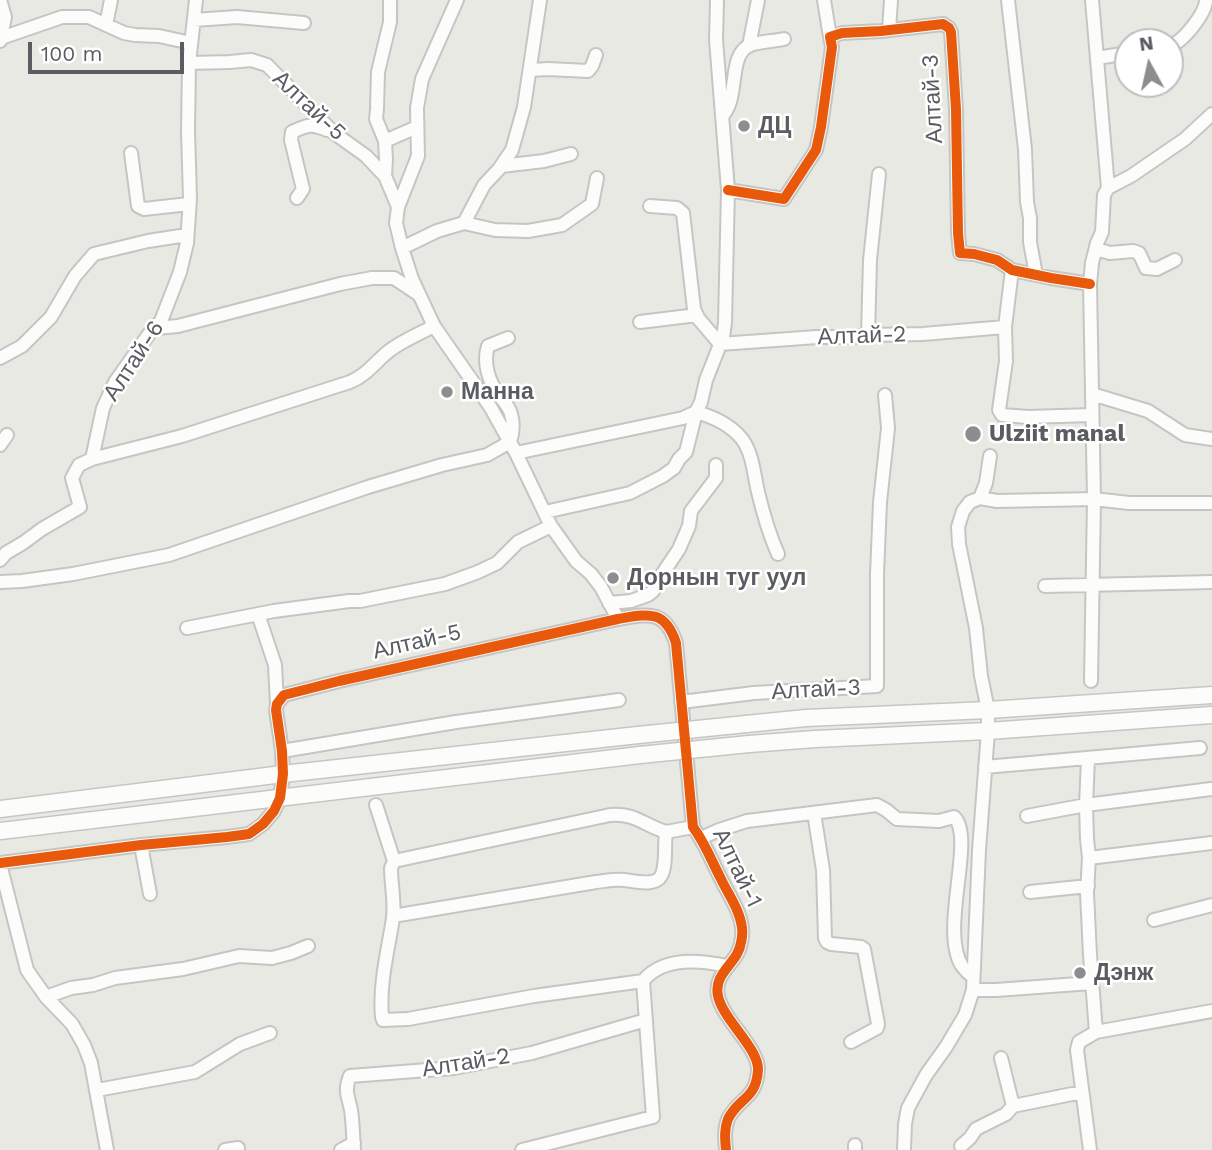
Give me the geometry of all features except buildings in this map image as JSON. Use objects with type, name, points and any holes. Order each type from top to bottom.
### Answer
[{"type":"main road","points":[[0,809],[283,774],[806,718],[988,710],[1212,695]]},
{"type":"main road","points":[[0,831],[749,744],[1212,715]]},
{"type":"street","points":[[0,39],[5,17],[1,0]]},
{"type":"street","points":[[106,25],[111,0]]},
{"type":"street","name":"Алтай-6","points":[[0,560],[6,552],[42,528],[80,507],[72,478],[79,465],[92,459],[103,408],[115,382],[161,321],[180,272],[189,204],[189,63],[196,0]]},
{"type":"street","points":[[385,176],[385,141],[376,119],[378,72],[390,22],[390,0]]},
{"type":"street","name":"Алтай-5","points":[[276,704],[284,695],[339,681],[618,619],[601,587],[576,561],[551,526],[491,408],[434,326],[402,248],[396,223],[397,207],[418,156],[417,108],[422,79],[457,0]]},
{"type":"street","points":[[464,223],[484,185],[512,149],[524,107],[540,0]]},
{"type":"street","points":[[545,512],[630,493],[663,476],[674,468],[687,452],[696,412],[723,337],[725,323],[728,190],[716,40],[718,0]]},
{"type":"street","points":[[722,116],[732,100],[738,59],[749,46],[758,0]]},
{"type":"street","points":[[728,190],[784,200],[816,150],[832,47],[824,0]]},
{"type":"street","points":[[889,30],[891,0]]},
{"type":"street","points":[[1008,0],[1025,149],[1030,242],[1036,275]]},
{"type":"street","points":[[1092,0],[1108,188]]},
{"type":"street","points":[[1184,36],[1203,13],[1206,0]]},
{"type":"street","points":[[0,39],[62,17],[89,17],[135,36],[159,36],[191,43]]},
{"type":"street","points":[[194,20],[237,18],[304,23]]},
{"type":"street","name":"Алтай-3","points":[[830,37],[842,33],[943,24],[949,28],[956,109],[958,250],[960,253],[997,260],[1012,270]]},
{"type":"street","points":[[749,46],[784,39]]},
{"type":"street","points":[[530,70],[588,71],[596,55]]},
{"type":"street","points":[[1097,58],[1114,55]]},
{"type":"street","name":"Алтай-5","points":[[189,63],[251,60],[267,65],[334,133],[366,156],[385,176],[397,207]]},
{"type":"street","points":[[1091,681],[1094,499],[1090,284],[1102,232],[1104,195],[1108,188],[1131,176],[1185,139],[1212,114]]},
{"type":"street","points":[[296,198],[303,189],[291,140],[292,132],[307,125],[318,126],[334,133]]},
{"type":"street","points":[[385,141],[417,127]]},
{"type":"street","points":[[131,153],[138,206],[144,209],[189,204]]},
{"type":"street","points":[[501,166],[544,161],[571,154]]},
{"type":"street","points":[[868,335],[870,260],[879,174]]},
{"type":"street","points":[[402,248],[437,231],[464,223],[495,230],[528,231],[562,225],[592,204],[597,178]]},
{"type":"street","points":[[650,206],[677,208],[683,213],[694,309],[720,344]]},
{"type":"street","points":[[0,358],[22,346],[51,317],[75,276],[94,254],[187,235]]},
{"type":"street","points":[[1096,249],[1110,253],[1139,253],[1146,268],[1157,270],[1175,260]]},
{"type":"street","points":[[1090,284],[1012,270],[1005,327],[1006,361],[999,411],[1002,415],[1028,417],[1091,415]]},
{"type":"street","points":[[156,328],[178,326],[372,278],[394,278],[419,294]]},
{"type":"street","points":[[640,322],[696,315]]},
{"type":"street","points":[[92,459],[183,436],[350,382],[364,376],[392,349],[434,326]]},
{"type":"street","name":"Алтай-2","points":[[720,344],[817,337],[923,334],[1005,327]]},
{"type":"street","points":[[508,338],[488,345],[486,362],[487,372],[497,393],[511,411],[513,448]]},
{"type":"street","points":[[1092,394],[1148,411],[1185,435],[1212,439]]},
{"type":"street","name":"Алтай-3","points":[[681,702],[754,693],[877,686],[879,514],[888,428],[885,395]]},
{"type":"street","points":[[0,582],[73,574],[169,555],[368,487],[442,465],[513,448],[682,418],[696,412],[715,417],[742,439],[749,451],[769,536],[778,554]]},
{"type":"street","points":[[980,498],[986,483],[990,456]]},
{"type":"street","points":[[609,603],[631,601],[653,591],[656,582],[679,549],[689,526],[691,511],[716,478],[716,465]]},
{"type":"street","points":[[904,1150],[908,1108],[965,1015],[973,984],[988,710],[959,544],[958,527],[963,511],[970,502],[980,498],[997,501],[1094,499],[1129,503],[1212,503]]},
{"type":"street","points":[[187,628],[258,614],[360,601],[445,584],[497,563],[518,542],[551,526]]},
{"type":"street","points":[[1045,586],[1212,582]]},
{"type":"street","points":[[107,1150],[92,1063],[72,1024],[46,997],[27,970],[0,863],[249,834],[262,824],[274,811],[280,798],[283,774],[275,710],[275,665],[258,614]]},
{"type":"street","points":[[618,619],[644,615],[661,618],[671,629],[676,643],[681,702]]},
{"type":"street","points":[[282,751],[456,722],[619,700]]},
{"type":"street","name":"Алтай-1","points":[[681,702],[697,833],[733,901],[742,928],[738,953],[719,979],[717,994],[736,1030],[755,1056],[758,1067],[755,1087],[729,1118],[725,1131],[726,1150]]},
{"type":"street","points":[[985,767],[1200,748]]},
{"type":"street","points":[[1088,759],[1088,886],[1096,1032]]},
{"type":"street","points":[[1027,816],[1086,805],[1211,789]]},
{"type":"street","points":[[376,805],[394,861],[391,867],[393,916],[383,979],[383,1020],[421,1017],[534,996],[643,981]]},
{"type":"street","name":"Алтай-1","points":[[697,833],[719,830],[747,821],[877,805],[897,819],[939,821],[954,817],[959,821],[962,835],[954,920],[956,953],[973,984]]},
{"type":"street","points":[[814,813],[823,870],[825,938],[831,944],[864,949],[878,1024],[877,1028],[851,1042]]},
{"type":"street","points":[[394,861],[610,815],[631,816],[666,832],[697,833]]},
{"type":"street","points":[[393,916],[596,882],[657,881],[663,868],[666,832]]},
{"type":"street","points":[[1089,858],[1212,843]]},
{"type":"street","points":[[141,845],[150,894]]},
{"type":"street","points":[[1030,892],[1088,886]]},
{"type":"street","points":[[1154,920],[1212,905]]},
{"type":"street","points":[[46,997],[115,978],[183,969],[239,956],[272,958],[308,946]]},
{"type":"street","points":[[523,1150],[653,1117],[643,981],[651,971],[663,965],[703,961],[727,966]]},
{"type":"street","points":[[973,984],[996,990],[1092,983]]},
{"type":"street","points":[[1090,1150],[1077,1050],[1079,1042],[1096,1032],[1212,1011]]},
{"type":"street","name":"Алтай-2","points":[[341,1150],[354,1147],[346,1084],[350,1076],[480,1063],[532,1053],[646,1020]]},
{"type":"street","points":[[97,1090],[195,1072],[240,1044],[270,1033]]},
{"type":"street","points":[[1001,1058],[1013,1105]]},
{"type":"street","points":[[961,1146],[976,1129],[1006,1114],[1013,1105],[1082,1092]]},
{"type":"cycle path","points":[[728,190],[784,199],[816,150],[832,47],[830,37],[842,33],[943,24],[951,32],[960,253],[997,260],[1012,270],[1090,284]]},
{"type":"cycle path","points":[[0,863],[249,834],[263,824],[280,798],[282,751],[276,710],[284,695],[618,619],[654,616],[667,624],[676,643],[693,827],[733,902],[742,928],[740,948],[720,978],[717,989],[726,1015],[753,1053],[758,1070],[751,1093],[728,1119],[725,1130],[726,1150]]},
{"type":"place","name":"ДЦ","points":[[744,126]]},
{"type":"place","name":"Манна","points":[[447,392]]},
{"type":"place","name":"Ulziit manal","points":[[973,434]]},
{"type":"place","name":"Дорнын туг уул","points":[[613,578]]},
{"type":"place","name":"Дэнж","points":[[1080,973]]}]
